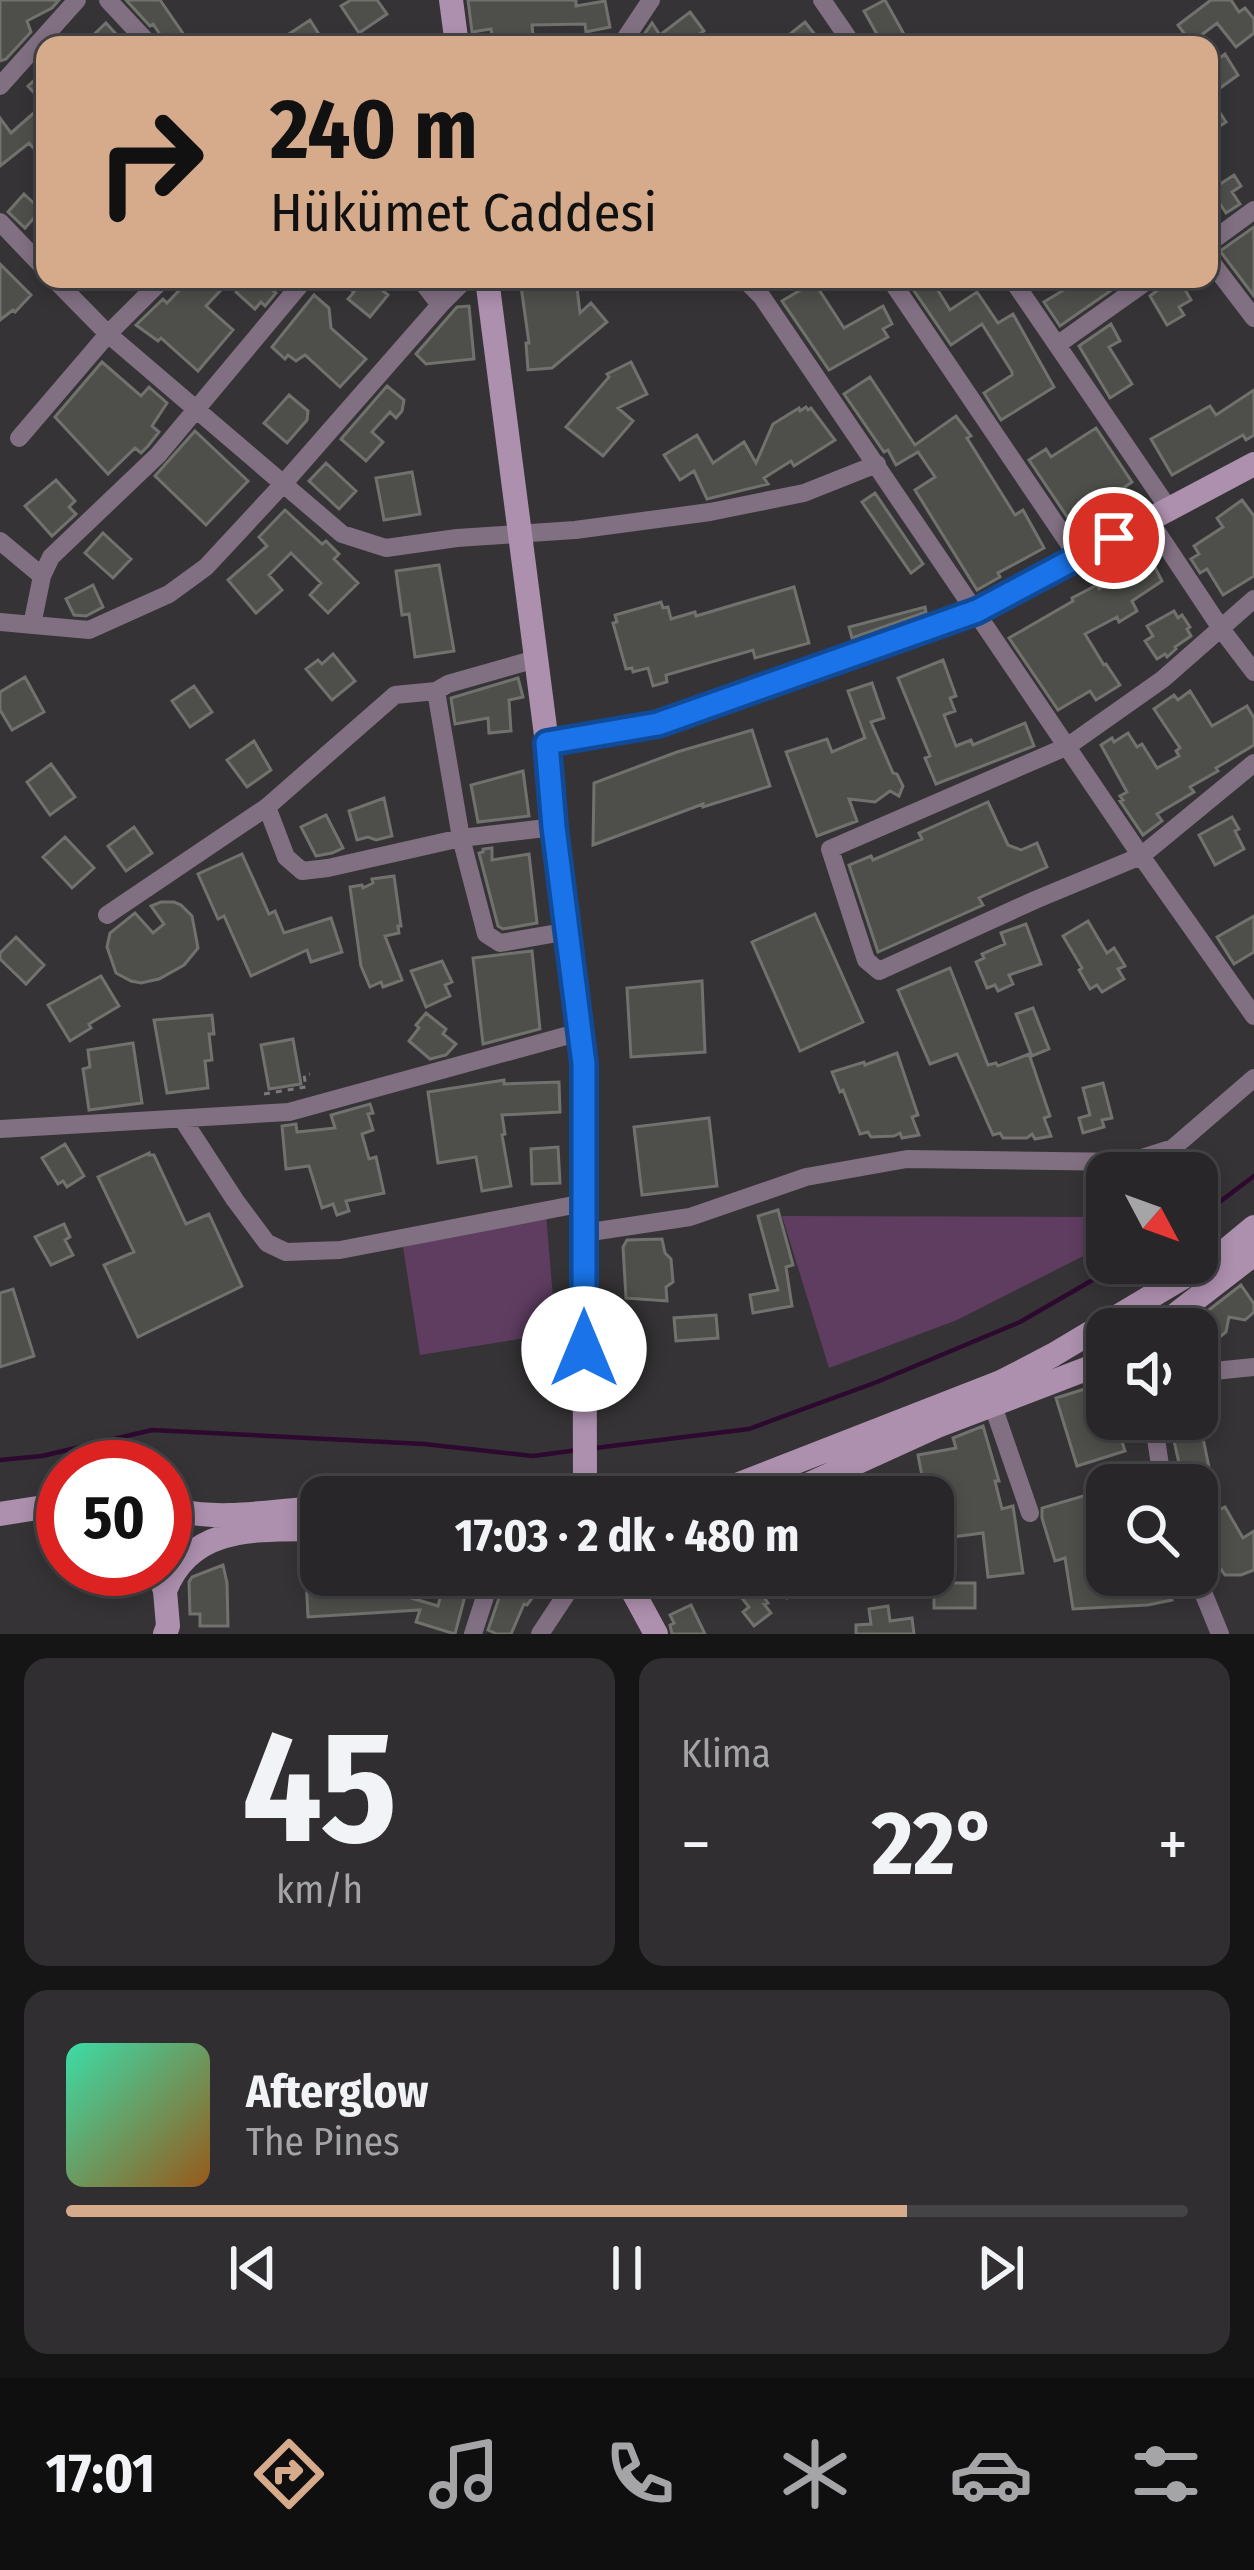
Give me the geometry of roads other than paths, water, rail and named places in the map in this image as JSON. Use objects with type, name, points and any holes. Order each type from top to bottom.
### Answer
[{"type":"street","points":[[42,36],[77,0]]},
{"type":"street","points":[[107,0],[141,36]]},
{"type":"street","points":[[451,0],[456,36]]},
{"type":"street","points":[[627,36],[651,0]]},
{"type":"street","points":[[822,0],[847,36]]},
{"type":"street","points":[[2,78],[36,43]]},
{"type":"street","points":[[1218,237],[1254,211]]},
{"type":"street","points":[[0,221],[36,259]]},
{"type":"street","points":[[1218,271],[1254,318]]},
{"type":"street","points":[[63,288],[108,334],[342,534],[386,548],[710,512],[803,493],[877,464]]},
{"type":"street","points":[[19,438],[154,288]]},
{"type":"street","points":[[32,625],[51,557],[158,455],[297,288]]},
{"type":"street","points":[[427,288],[440,304]]},
{"type":"street","points":[[0,622],[89,630],[169,594],[206,567],[457,288]]},
{"type":"street","points":[[488,288],[584,1064],[587,1476]]},
{"type":"street","points":[[757,288],[1254,1016]]},
{"type":"street","points":[[896,288],[1078,557]]},
{"type":"street","points":[[1018,288],[1159,515],[1222,630],[1254,672]]},
{"type":"street","points":[[1057,345],[1137,288]]},
{"type":"street","points":[[547,743],[658,724],[977,611],[1254,464]]},
{"type":"street","points":[[0,541],[42,576]]},
{"type":"street","points":[[1254,598],[1163,679],[1068,746],[830,849],[866,960],[879,971],[1141,856],[1254,763]]},
{"type":"street","points":[[106,915],[267,807],[395,694],[436,691],[536,658]]},
{"type":"street","points":[[436,691],[461,838],[486,934],[500,943],[568,932]]},
{"type":"street","points":[[267,807],[286,857],[302,871],[461,838],[554,827]]},
{"type":"street","points":[[0,1129],[290,1112],[580,1032]]},
{"type":"street","points":[[584,1233],[690,1217],[806,1177],[907,1159],[1129,1162],[1173,1148],[1254,1078]]},
{"type":"street","points":[[183,1120],[267,1243],[286,1252],[340,1250],[584,1203]]},
{"type":"street","points":[[1131,1308],[1219,1256],[1254,1227]]},
{"type":"street","points":[[1184,1308],[1254,1254]]},
{"type":"street","points":[[760,1476],[1001,1382],[1086,1334]]},
{"type":"street","points":[[1218,1371],[1254,1367]]},
{"type":"street","points":[[827,1476],[937,1426],[1086,1369]]},
{"type":"street","points":[[993,1406],[1030,1514]]},
{"type":"street","points":[[0,1514],[36,1508]]},
{"type":"street","points":[[192,1513],[221,1516],[300,1510]]},
{"type":"street","points":[[192,1548],[243,1533],[300,1529]]},
{"type":"street","points":[[164,1596],[165,1634]]},
{"type":"street","points":[[473,1634],[485,1596]]},
{"type":"street","points":[[540,1634],[565,1596]]},
{"type":"street","points":[[635,1596],[656,1634]]},
{"type":"street","points":[[1205,1596],[1220,1634]]},
{"type":"waterway","points":[[1218,1203],[1254,1176]]},
{"type":"waterway","points":[[595,1448],[749,1429],[1020,1322],[1086,1284]]},
{"type":"waterway","points":[[0,1460],[42,1456],[152,1430],[424,1444],[533,1456],[578,1450]]}]
